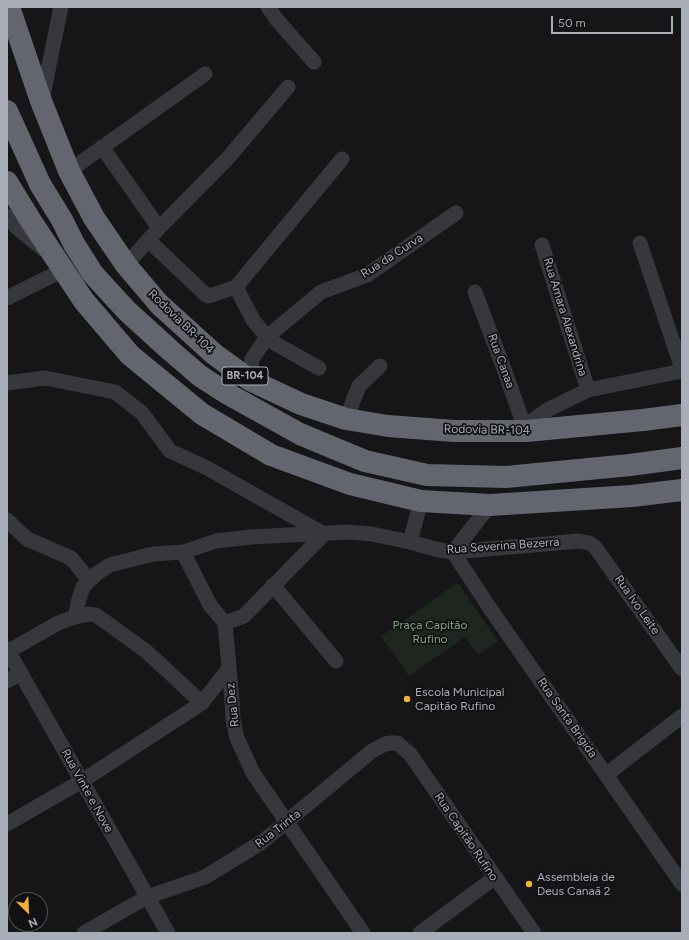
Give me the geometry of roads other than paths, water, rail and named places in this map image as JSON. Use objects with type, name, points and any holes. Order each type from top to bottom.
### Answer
[{"type":"highway","name":"Rodovia BR-104","points":[[9,7],[42,101],[70,170],[94,218],[126,265],[159,304],[214,354],[250,380],[301,404],[346,419],[388,426],[454,431],[526,432],[682,415]]},
{"type":"highway","name":"BR-104","points":[[7,111],[40,184],[62,220],[74,244],[93,274],[126,311],[200,376],[228,394],[300,434],[365,461],[427,475],[506,477],[630,465],[682,458]]},
{"type":"highway","points":[[7,182],[84,301],[130,355],[202,414],[271,455],[350,484],[421,501],[490,505],[632,496],[682,490]]},
{"type":"street","points":[[42,101],[61,7]]},
{"type":"street","points":[[268,7],[314,62]]},
{"type":"street","points":[[70,170],[205,74]]},
{"type":"street","points":[[126,265],[159,228],[228,158],[288,87]]},
{"type":"street","points":[[102,147],[159,228]]},
{"type":"street","points":[[148,240],[208,296],[236,287],[342,159]]},
{"type":"street","name":"Rua da Curva","points":[[250,380],[252,359],[267,337],[321,292],[367,275],[456,213]]},
{"type":"street","points":[[7,216],[12,230],[58,263],[7,298]]},
{"type":"street","points":[[526,432],[532,421],[549,408],[588,390],[682,370],[640,243]]},
{"type":"street","name":"Rua Amara Alexandrina","points":[[542,244],[588,390]]},
{"type":"street","points":[[236,287],[254,320],[267,337],[276,344],[319,368]]},
{"type":"street","name":"Rua Canaa","points":[[475,292],[526,432]]},
{"type":"street","points":[[346,419],[359,386],[380,366]]},
{"type":"street","points":[[7,384],[45,378],[115,392],[142,413],[170,451],[207,468],[324,534],[244,616],[225,623],[210,605],[183,552]]},
{"type":"street","points":[[410,542],[421,501]]},
{"type":"street","points":[[453,552],[490,505]]},
{"type":"street","points":[[7,520],[27,539],[71,558],[89,580],[81,593],[75,616]]},
{"type":"street","name":"Rua Severina Bezerra","points":[[89,580],[110,565],[153,554],[183,552],[216,541],[251,538],[348,532],[372,534],[453,552],[574,542],[589,543]]},
{"type":"street","name":"Rua Ivo Leite","points":[[589,543],[595,547],[604,558],[682,669]]},
{"type":"street","name":"Rua Santa Brigida","points":[[453,552],[489,607],[682,884]]},
{"type":"street","points":[[273,585],[336,661]]},
{"type":"street","points":[[8,650],[58,623],[75,616],[89,614],[96,615],[146,651],[202,703]]},
{"type":"street","name":"Rua Dez","points":[[225,623],[233,720],[237,738],[253,773],[363,933]]},
{"type":"street","name":"Rua Vinte e Nove","points":[[8,650],[168,933]]},
{"type":"street","points":[[7,824],[82,781],[202,703],[229,668]]},
{"type":"street","points":[[7,681],[21,673]]},
{"type":"street","points":[[606,774],[682,716]]},
{"type":"street","name":"Rua Trinta","points":[[84,933],[147,897],[205,878],[262,842],[372,751],[385,744],[397,743]]},
{"type":"street","name":"Rua Capitão Rufino","points":[[397,743],[410,754],[494,878],[534,933]]},
{"type":"street","points":[[420,933],[494,878]]},
{"type":"place","name":"Escola Municipal Capitão Rufino","points":[[407,699]]},
{"type":"place","name":"Assembleia de Deus Canaã 2","points":[[529,884]]},
{"type":"park label","name":"Praça Capitão Rufino","points":[[430,632]]}]
